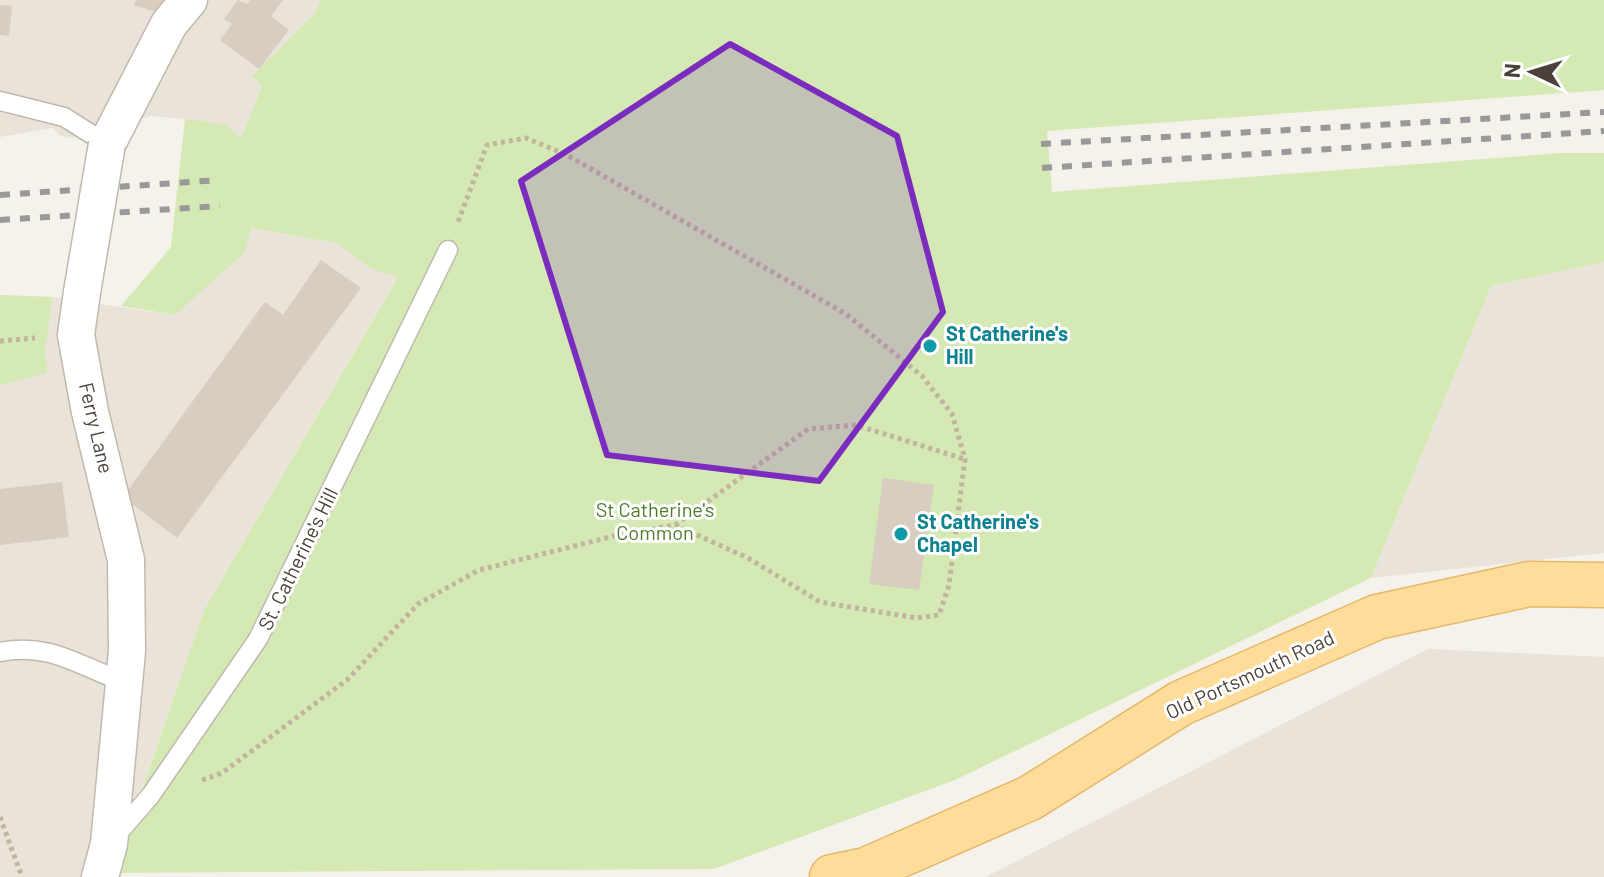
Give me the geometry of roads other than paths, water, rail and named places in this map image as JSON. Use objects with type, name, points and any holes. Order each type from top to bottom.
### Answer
[{"type":"main road","name":"Old Portsmouth Road","points":[[832,877],[866,870],[1030,798],[1181,703],[1377,617],[1529,584],[1602,580]]},
{"type":"street","name":"Ferry Lane","points":[[104,861],[127,651],[126,560],[90,412],[76,335],[107,144],[169,24],[189,0]]},
{"type":"lane","points":[[0,101],[64,117],[107,144]]},
{"type":"lane","name":"St. Catherine's Hill","points":[[104,861],[258,639],[448,250]]},
{"type":"lane","points":[[0,652],[50,651],[124,682]]},
{"type":"railway","points":[[1041,144],[1604,112]]},
{"type":"railway","points":[[1042,168],[1604,131]]},
{"type":"railway","points":[[0,195],[219,180]]},
{"type":"railway","points":[[0,220],[220,206]]},
{"type":"place","name":"St Catherine's Hill","points":[[930,346]]},
{"type":"place","name":"St Catherine's Chapel","points":[[901,534]]},
{"type":"park label","name":"St Catherine's Common","points":[[655,522]]}]
